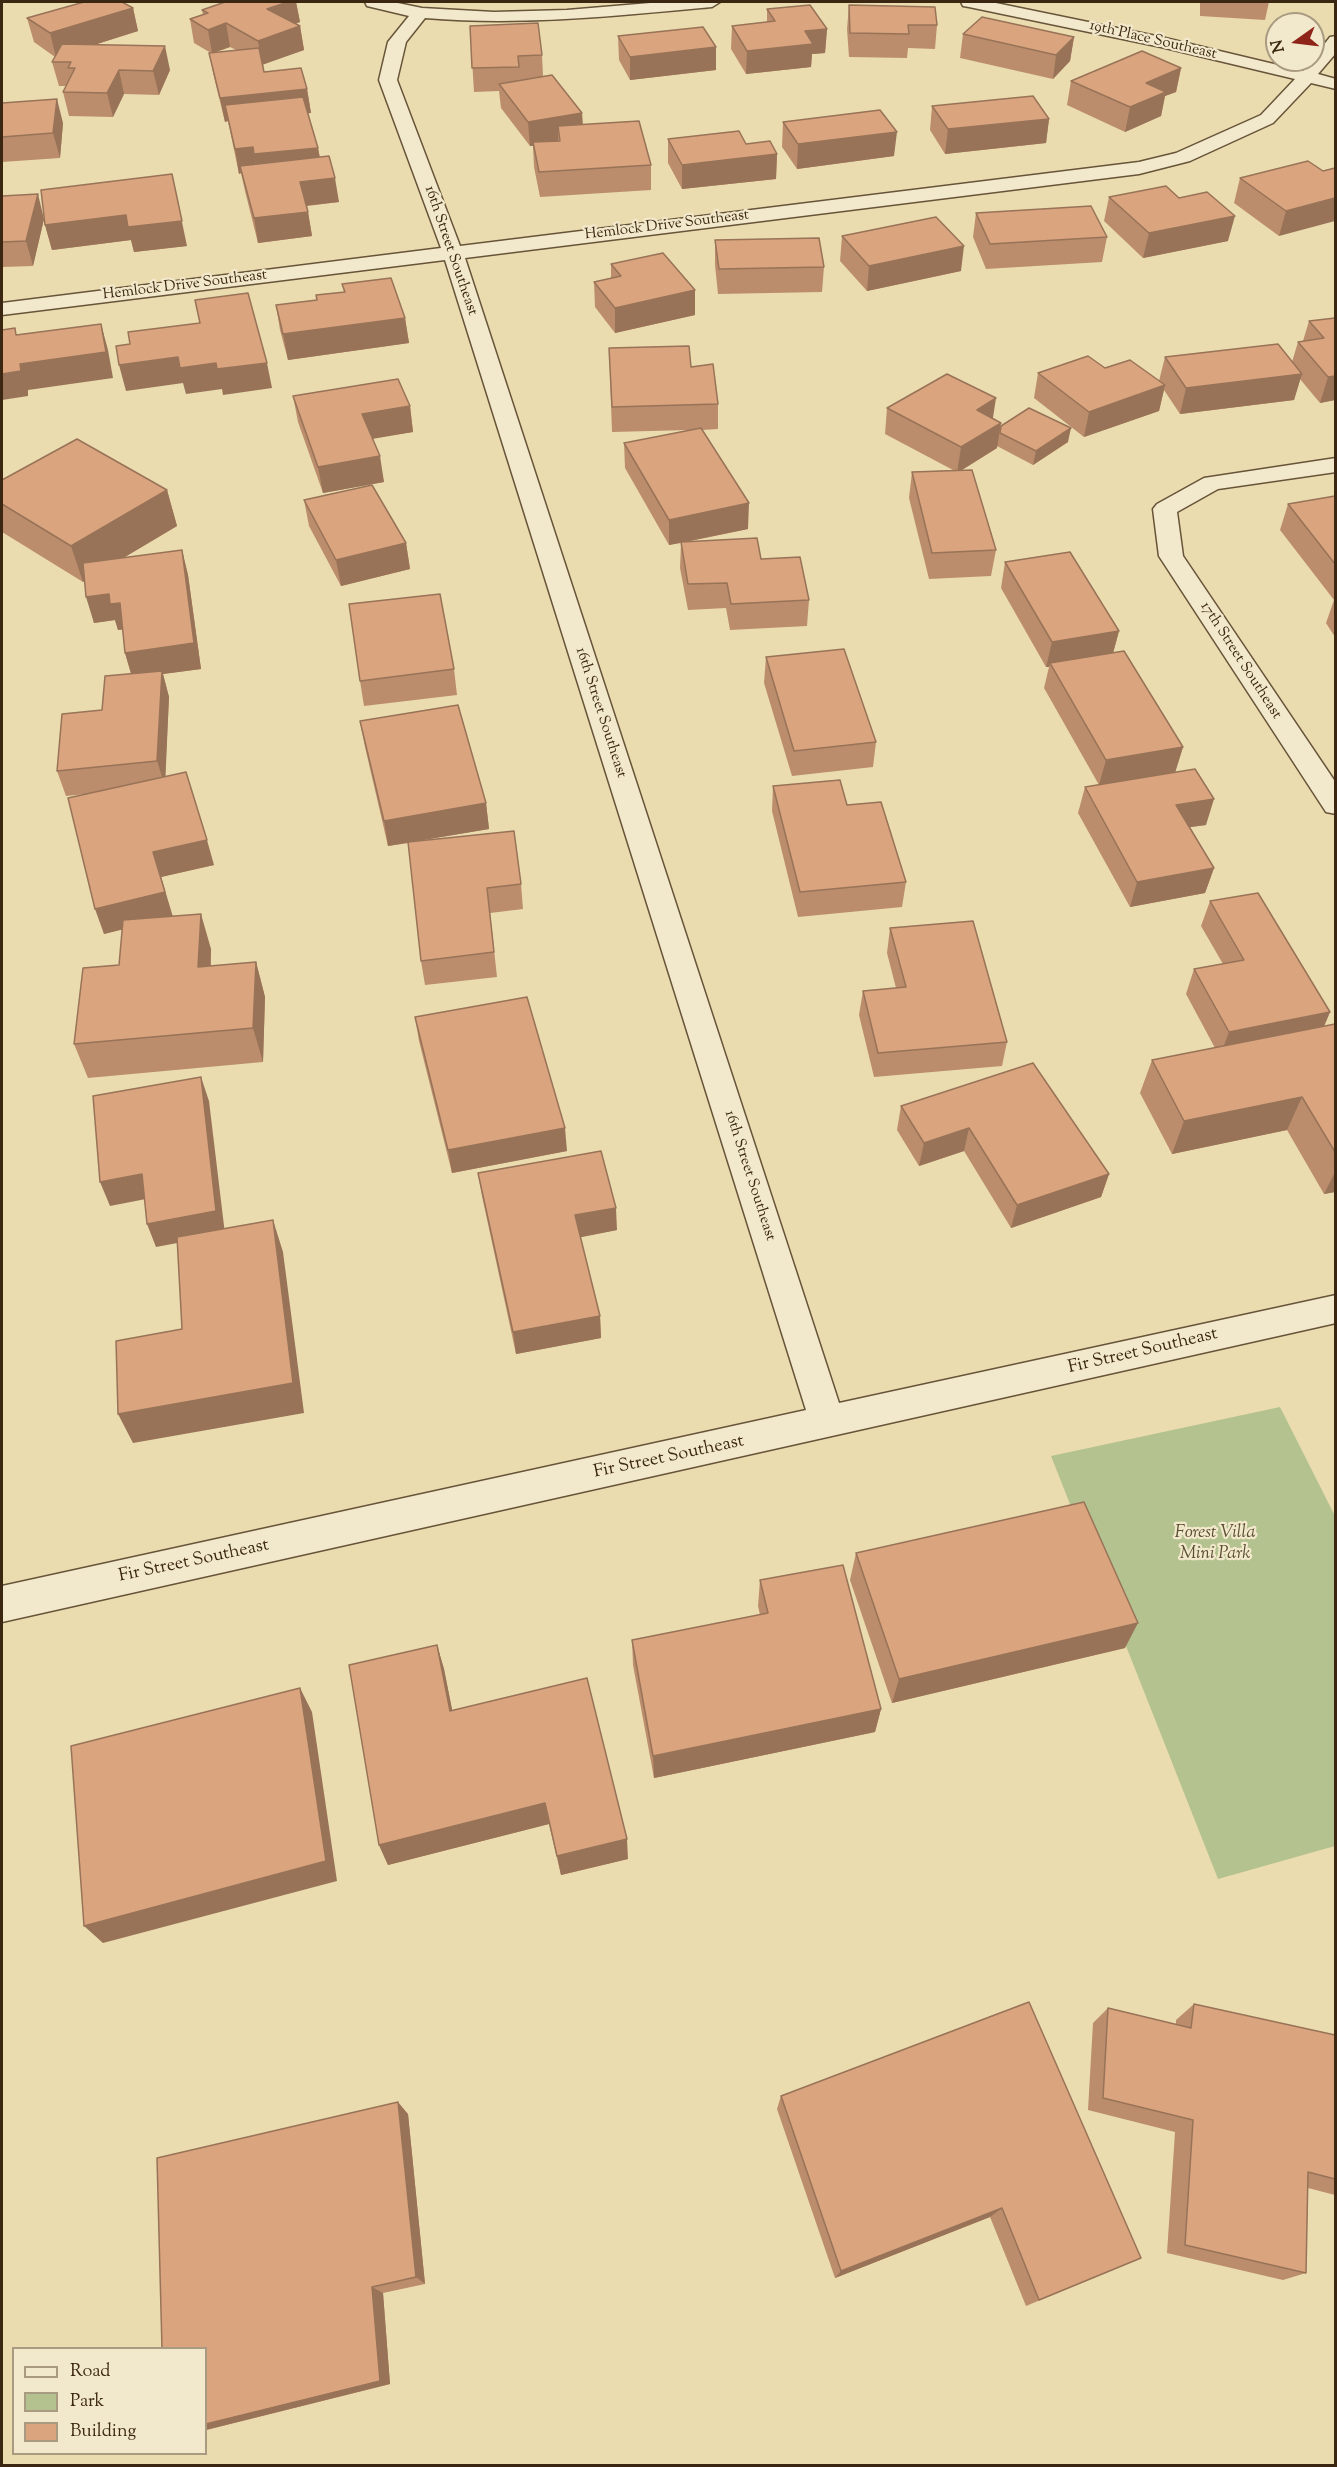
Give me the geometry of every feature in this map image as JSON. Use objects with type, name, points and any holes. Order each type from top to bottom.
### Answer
[{"type":"street","points":[[373,2],[421,13],[483,17],[555,15],[712,2]]},
{"type":"street","name":"19th Place Southeast","points":[[969,2],[1150,40],[1335,84]]},
{"type":"street","name":"16th Street Southeast","points":[[421,13],[399,35],[392,53],[388,80],[453,253],[828,1423]]},
{"type":"street","name":"Hemlock Drive Southeast","points":[[2,309],[1139,168],[1183,157],[1267,119],[1307,77],[1335,41]]},
{"type":"street","name":"17th Street Southeast","points":[[1335,465],[1212,483],[1165,509],[1171,556],[1335,805]]},
{"type":"street","name":"Fir Street Southeast","points":[[2,1604],[1335,1309]]},
{"type":"green space","name":"Forest Villa Mini Park","points":[[1280,1407],[1335,1516],[1335,1846],[1218,1879],[1051,1456]]},
{"type":"building","points":[[84,2],[122,2],[133,8],[50,33],[27,18]]},
{"type":"building","points":[[225,2],[288,2],[267,9],[300,26],[258,41],[226,23],[208,30],[190,19],[208,13],[202,10]]},
{"type":"building","points":[[810,5],[827,29],[805,31],[813,44],[747,51],[732,26],[775,21],[767,9]]},
{"type":"building","points":[[849,5],[935,7],[937,25],[908,25],[909,34],[850,33]]},
{"type":"building","points":[[982,17],[1074,37],[1056,55],[963,34]]},
{"type":"building","points":[[538,23],[542,55],[518,56],[519,67],[472,68],[470,26]]},
{"type":"building","points":[[703,27],[716,47],[630,57],[618,36]]},
{"type":"building","points":[[62,44],[165,46],[153,71],[119,70],[107,93],[63,92],[75,68],[68,68],[71,62],[52,62]]},
{"type":"building","points":[[259,48],[264,72],[301,68],[307,89],[220,98],[209,53]]},
{"type":"building","points":[[1142,51],[1181,68],[1146,83],[1166,92],[1130,107],[1071,81]]},
{"type":"building","points":[[552,75],[582,113],[528,122],[499,84]]},
{"type":"building","points":[[1033,96],[1049,119],[948,129],[932,106]]},
{"type":"building","points":[[303,97],[318,148],[254,154],[253,147],[235,149],[225,105]]},
{"type":"building","points":[[57,99],[53,133],[2,137],[2,103]]},
{"type":"building","points":[[880,110],[897,132],[798,144],[783,122]]},
{"type":"building","points":[[639,121],[651,165],[539,172],[533,142],[560,141],[558,126]]},
{"type":"building","points":[[739,131],[746,144],[770,141],[777,154],[682,165],[668,139]]},
{"type":"building","points":[[329,156],[335,178],[300,182],[308,212],[254,218],[240,166]]},
{"type":"building","points":[[1308,161],[1323,171],[1335,168],[1335,198],[1286,211],[1240,178]]},
{"type":"building","points":[[172,174],[182,221],[128,227],[126,215],[45,225],[41,190]]},
{"type":"building","points":[[1166,186],[1179,198],[1207,192],[1235,216],[1149,233],[1109,197]]},
{"type":"building","points":[[38,194],[26,241],[2,242],[2,196]]},
{"type":"building","points":[[1091,206],[1107,237],[990,244],[976,213]]},
{"type":"building","points":[[936,217],[964,246],[869,266],[842,236]]},
{"type":"building","points":[[819,238],[824,267],[719,269],[715,240]]},
{"type":"building","points":[[663,253],[695,290],[615,308],[594,282],[621,276],[611,264]]},
{"type":"building","points":[[391,278],[405,318],[283,334],[276,305],[317,300],[316,295],[345,292],[342,284]]},
{"type":"building","points":[[248,293],[267,363],[217,369],[216,363],[180,368],[178,357],[119,365],[116,346],[130,344],[128,332],[200,323],[195,300]]},
{"type":"building","points":[[1335,318],[1335,376],[1328,377],[1298,342],[1324,338],[1309,321]]},
{"type":"building","points":[[101,324],[106,352],[20,364],[21,371],[2,374],[2,330],[15,328],[16,335]]},
{"type":"building","points":[[1278,344],[1302,374],[1186,388],[1165,357]]},
{"type":"building","points":[[689,346],[691,367],[713,364],[718,404],[612,407],[609,348]]},
{"type":"building","points":[[1088,356],[1105,368],[1130,360],[1165,385],[1089,412],[1038,373]]},
{"type":"building","points":[[947,374],[996,398],[977,410],[1001,423],[961,447],[887,408]]},
{"type":"building","points":[[398,379],[410,406],[362,414],[380,456],[318,467],[293,396]]},
{"type":"building","points":[[1029,408],[1071,428],[1036,451],[1000,433],[1001,426]]},
{"type":"building","points":[[701,428],[749,503],[669,520],[624,443]]},
{"type":"building","points":[[77,439],[167,490],[71,546],[2,504],[2,480]]},
{"type":"building","points":[[972,470],[996,550],[932,553],[912,472]]},
{"type":"building","points":[[372,485],[406,543],[336,560],[304,500]]},
{"type":"building","points":[[1335,496],[1335,564],[1288,504]]},
{"type":"building","points":[[757,538],[761,559],[800,557],[809,600],[731,604],[727,583],[688,584],[681,542]]},
{"type":"building","points":[[182,550],[194,643],[125,653],[120,603],[110,604],[109,594],[86,597],[83,563]]},
{"type":"building","points":[[1070,552],[1119,631],[1052,642],[1005,562]]},
{"type":"building","points":[[440,594],[454,669],[360,681],[349,604]]},
{"type":"building","points":[[844,649],[876,742],[794,751],[766,657]]},
{"type":"building","points":[[1124,651],[1183,747],[1106,760],[1050,663]]},
{"type":"building","points":[[162,671],[157,761],[57,771],[62,714],[102,710],[105,676]]},
{"type":"building","points":[[458,705],[486,803],[384,821],[360,721]]},
{"type":"building","points":[[1195,769],[1214,799],[1176,805],[1214,868],[1137,882],[1085,787]]},
{"type":"building","points":[[186,772],[207,840],[153,852],[165,892],[95,909],[68,798]]},
{"type":"building","points":[[840,780],[847,805],[881,802],[906,882],[800,892],[773,786]]},
{"type":"building","points":[[514,831],[521,884],[487,888],[494,952],[421,961],[408,842]]},
{"type":"building","points":[[1258,893],[1330,1012],[1229,1032],[1194,969],[1244,960],[1210,901]]},
{"type":"building","points":[[201,914],[198,967],[256,962],[253,1028],[74,1044],[83,968],[119,965],[123,920]]},
{"type":"building","points":[[973,921],[1007,1042],[878,1053],[863,991],[906,987],[890,928]]},
{"type":"building","points":[[527,997],[565,1128],[448,1150],[415,1017]]},
{"type":"building","points":[[1335,1024],[1335,1152],[1302,1097],[1184,1121],[1152,1060]]},
{"type":"building","points":[[1033,1063],[1109,1174],[1017,1205],[969,1128],[924,1143],[901,1106]]},
{"type":"building","points":[[201,1077],[216,1211],[147,1224],[142,1174],[100,1182],[93,1096]]},
{"type":"building","points":[[601,1151],[616,1208],[575,1215],[600,1316],[513,1332],[478,1173]]},
{"type":"building","points":[[273,1220],[293,1383],[118,1414],[116,1341],[182,1329],[177,1237]]},
{"type":"building","points":[[1084,1502],[1138,1623],[899,1679],[856,1553]]},
{"type":"building","points":[[843,1565],[881,1709],[653,1756],[632,1640],[768,1613],[760,1580]]},
{"type":"building","points":[[437,1645],[450,1711],[587,1678],[627,1839],[557,1856],[545,1803],[379,1845],[349,1665]]},
{"type":"building","points":[[300,1688],[326,1861],[84,1926],[71,1746]]},
{"type":"building","points":[[1029,2002],[1141,2258],[1039,2300],[1002,2208],[841,2271],[781,2096]]},
{"type":"building","points":[[1194,2004],[1335,2035],[1335,2179],[1308,2172],[1306,2273],[1185,2245],[1193,2120],[1103,2098],[1108,2008],[1191,2028]]},
{"type":"building","points":[[398,2102],[416,2277],[372,2287],[380,2381],[207,2424],[207,2347],[162,2347],[157,2158]]}]
